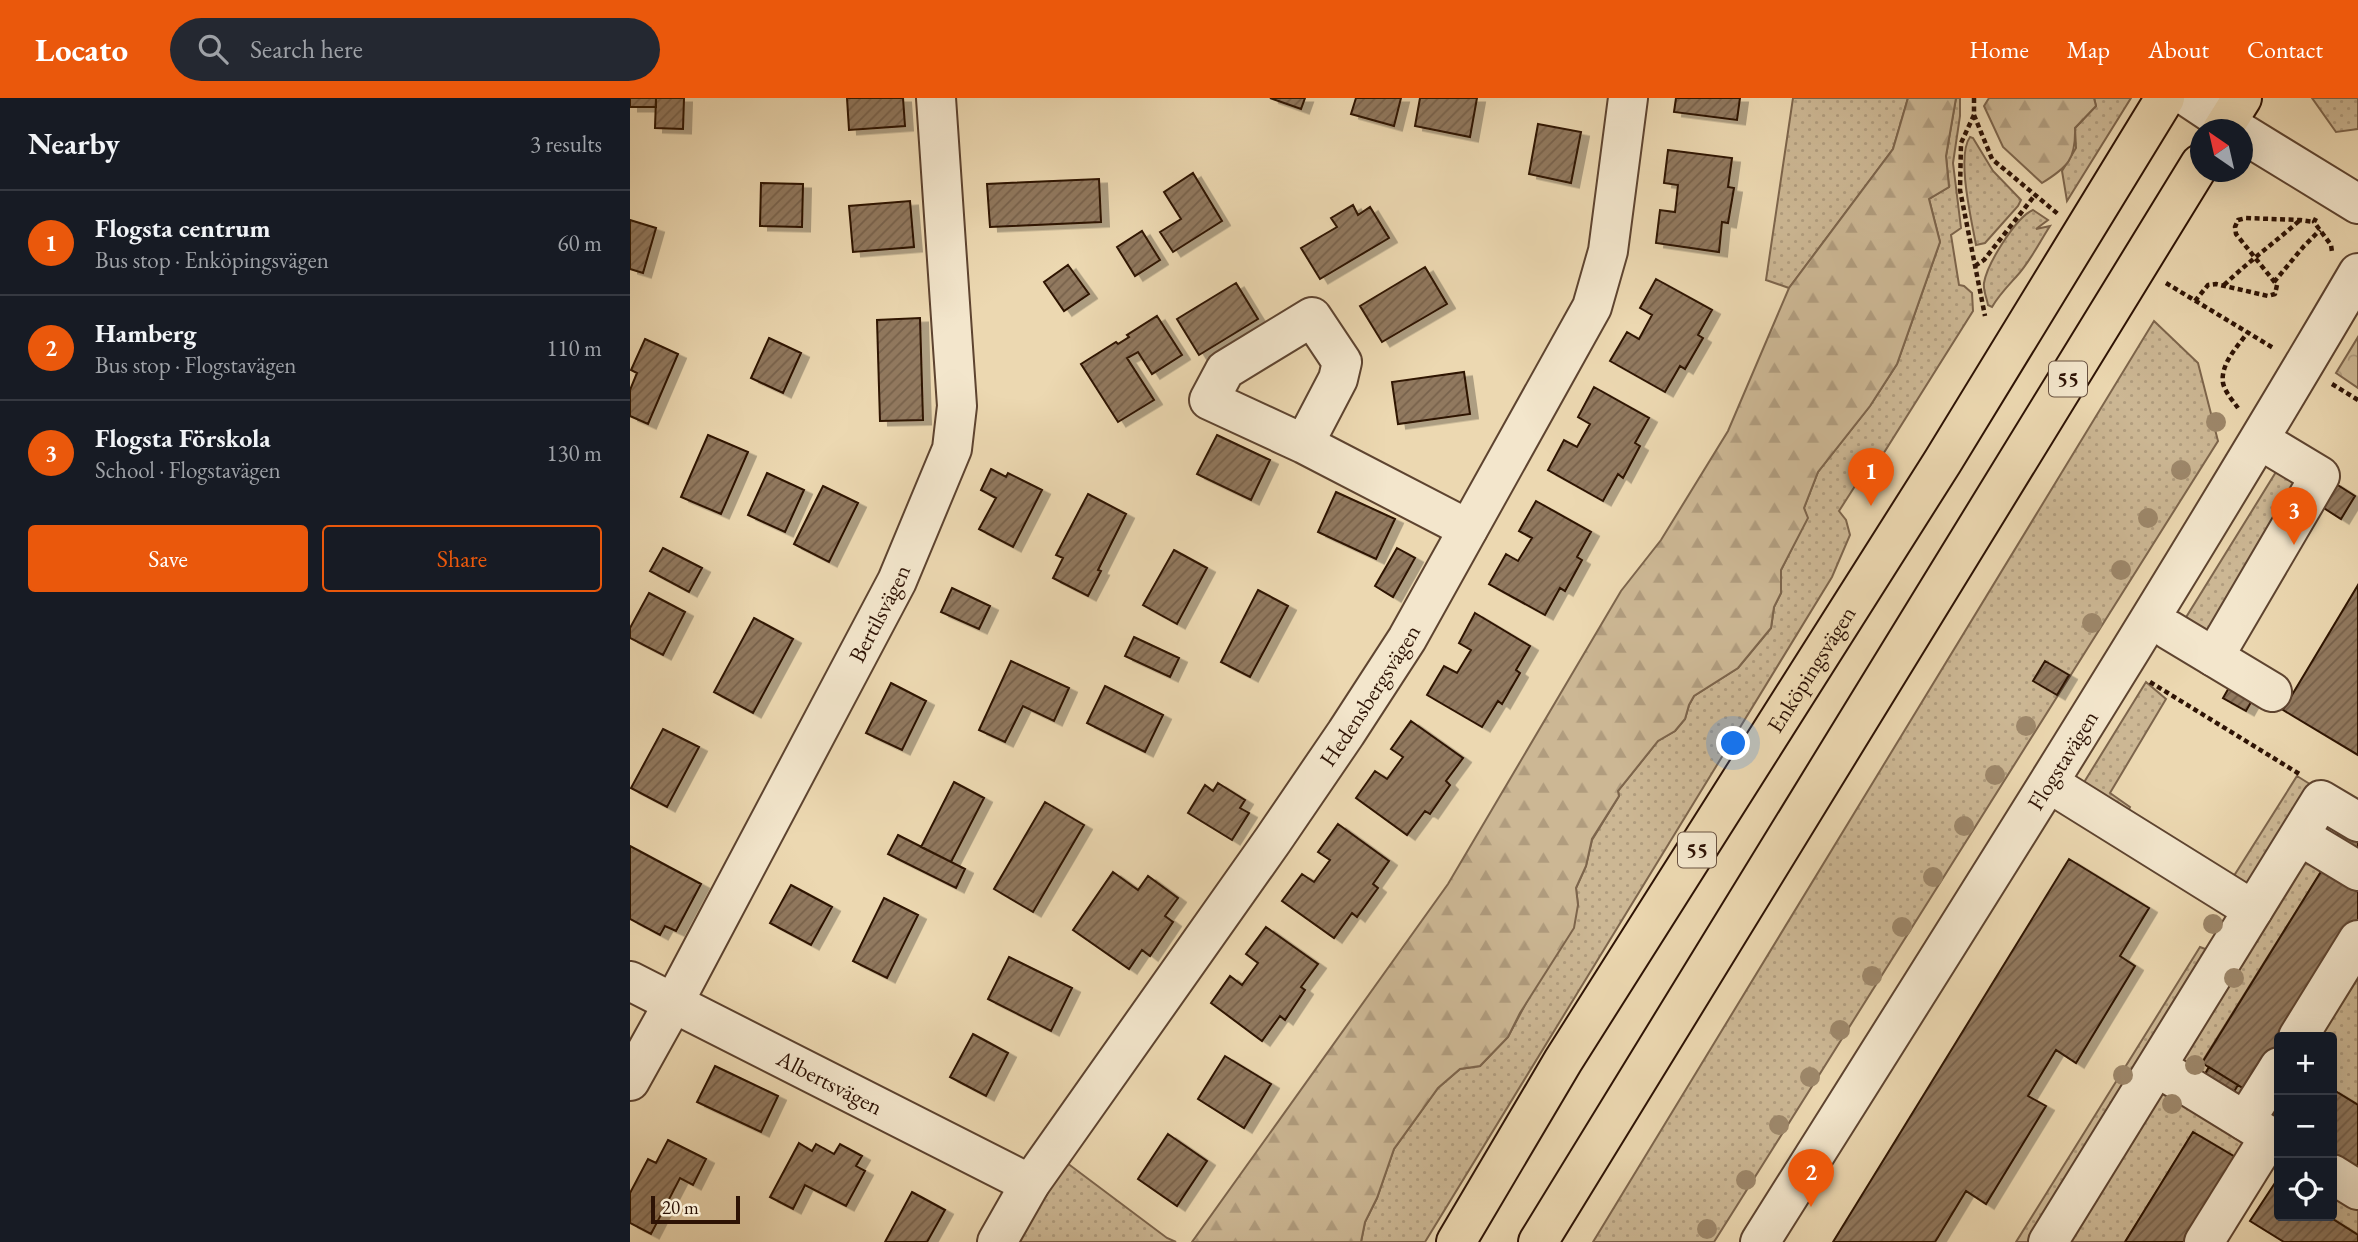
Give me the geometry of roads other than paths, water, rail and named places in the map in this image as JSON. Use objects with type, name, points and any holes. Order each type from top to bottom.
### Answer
[{"type":"main road","name":"Enköpingsvägen","points":[[1456,1242],[1563,1061],[1943,461],[2165,98]]},
{"type":"main road","name":"55","points":[[1538,1242],[2190,180]]},
{"type":"street","name":"Bertilsvägen","points":[[630,1081],[897,581],[952,449],[957,406],[936,98]]},
{"type":"street","name":"Hedensbergsvägen","points":[[997,1242],[1030,1184],[1346,733],[1407,639],[1592,307],[1608,251],[1628,98]]},
{"type":"street","points":[[2189,98],[2228,119]]},
{"type":"street","points":[[2253,135],[2358,204]]},
{"type":"street","name":"Flogstavägen","points":[[1759,1242],[2049,783],[2260,440],[2358,273]]},
{"type":"street","points":[[2214,657],[2320,476],[2260,440]]},
{"type":"street","points":[[1304,444],[1468,529]]},
{"type":"street","points":[[2169,630],[2272,692]]},
{"type":"street","points":[[2049,783],[2253,910]]},
{"type":"street","points":[[2048,1242],[2322,800],[2358,822]]},
{"type":"street","points":[[2300,836],[2358,871]]},
{"type":"street","points":[[2301,1032],[2358,940]]},
{"type":"street","name":"Albertsvägen","points":[[630,981],[1030,1184]]},
{"type":"street","points":[[2157,1066],[2265,1133]]},
{"type":"street","points":[[2204,1242],[2265,1133],[2274,1091]]},
{"type":"street","points":[[2337,1177],[2358,1190]]},
{"type":"place","name":"Flogsta centrum","points":[[1871,506]]},
{"type":"place","name":"Flogsta Förskola","points":[[2294,545]]},
{"type":"place","name":"Hamberg","points":[[1811,1207]]}]
